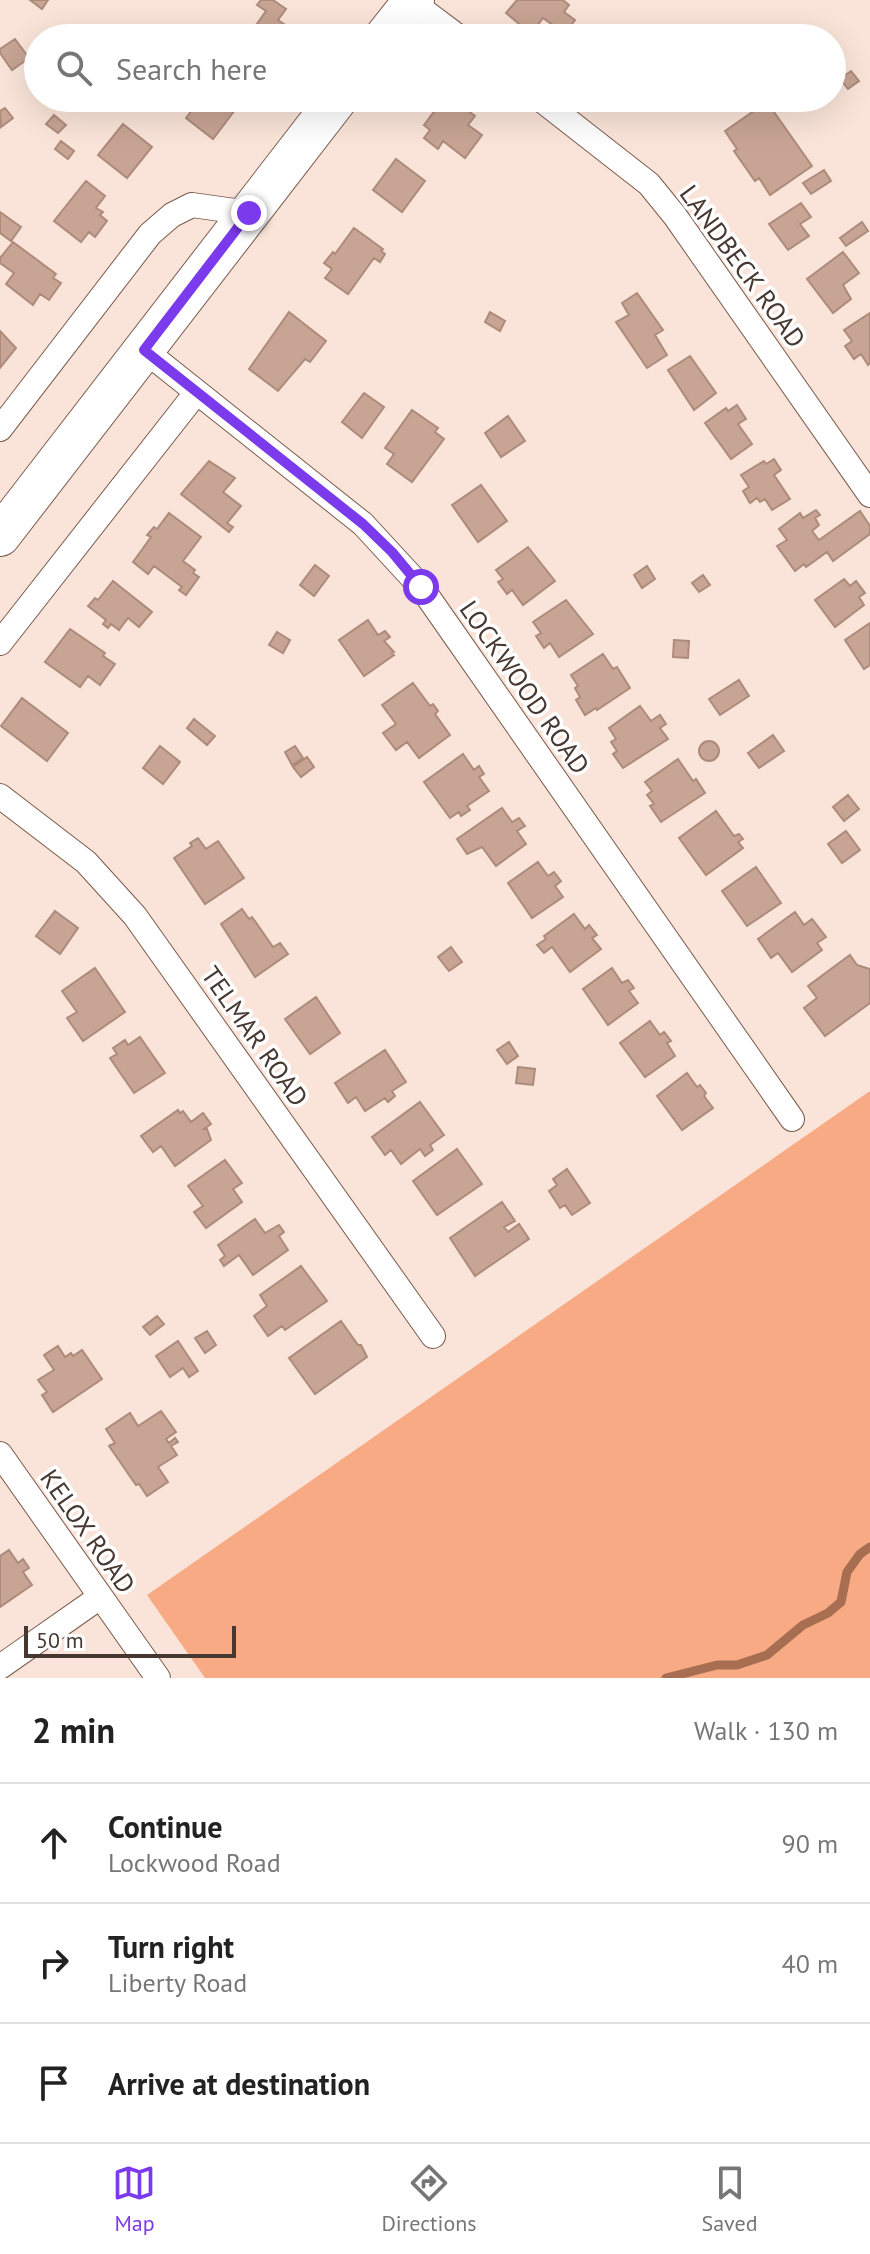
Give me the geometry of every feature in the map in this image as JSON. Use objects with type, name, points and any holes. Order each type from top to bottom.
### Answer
[{"type":"main road","points":[[395,24],[413,1]]},
{"type":"main road","points":[[0,536],[327,112]]},
{"type":"street","points":[[413,1],[442,24]]},
{"type":"street","name":"LANDBECK ROAD","points":[[557,112],[649,184],[675,216],[870,495]]},
{"type":"street","points":[[0,429],[150,234],[172,215],[192,205],[249,213]]},
{"type":"street","name":"LOCKWOOD ROAD","points":[[144,350],[363,524],[392,552],[421,587],[792,1119]]},
{"type":"street","points":[[0,643],[196,393]]},
{"type":"street","name":"TELMAR ROAD","points":[[0,796],[86,862],[135,916],[433,1336]]},
{"type":"street","name":"KELOX ROAD","points":[[0,1454],[158,1678]]},
{"type":"street","points":[[0,1667],[100,1597]]},
{"type":"shaded area","points":[[870,1091],[870,1678],[205,1678],[147,1595]]},
{"type":"building","points":[[30,0],[48,0],[42,9]]},
{"type":"building","points":[[261,0],[273,0],[286,9],[278,20],[284,24],[257,24],[266,11],[257,5]]},
{"type":"building","points":[[517,0],[563,0],[569,5],[564,12],[575,20],[572,24],[551,24],[543,18],[538,24],[519,24],[506,13]]},
{"type":"building","points":[[15,39],[24,51],[24,62],[12,70],[0,49]]},
{"type":"building","points":[[851,71],[859,81],[848,89],[846,86],[846,75]]},
{"type":"building","points":[[5,108],[13,118],[1,127],[0,111]]},
{"type":"building","points":[[190,112],[233,112],[213,139],[186,118]]},
{"type":"building","points":[[434,112],[470,112],[475,116],[468,125],[482,135],[465,158],[443,141],[438,149],[424,138],[430,130],[424,125]]},
{"type":"building","points":[[753,112],[774,112],[812,166],[770,195],[759,178],[755,181],[734,151],[737,149],[725,131]]},
{"type":"building","points":[[54,115],[66,125],[58,133],[46,124]]},
{"type":"building","points":[[123,124],[152,147],[127,178],[98,155]]},
{"type":"building","points":[[61,141],[74,151],[68,159],[55,149]]},
{"type":"building","points":[[396,159],[425,181],[402,212],[373,190]]},
{"type":"building","points":[[824,170],[831,181],[811,194],[803,183]]},
{"type":"building","points":[[86,181],[105,196],[96,208],[103,212],[100,215],[107,221],[95,237],[89,232],[81,242],[54,221]]},
{"type":"building","points":[[801,203],[811,217],[800,224],[809,236],[788,250],[769,224]]},
{"type":"building","points":[[0,212],[21,227],[11,241],[0,233]]},
{"type":"building","points":[[862,222],[868,231],[846,246],[840,238]]},
{"type":"building","points":[[354,228],[383,249],[381,251],[385,254],[380,262],[374,258],[348,294],[325,278],[332,269],[324,263],[333,252],[335,254]]},
{"type":"building","points":[[13,242],[56,274],[53,278],[61,283],[49,300],[40,294],[33,305],[6,284],[14,273],[0,263],[0,258]]},
{"type":"building","points":[[843,252],[859,273],[843,285],[851,299],[833,313],[807,279]]},
{"type":"building","points":[[637,293],[663,330],[655,335],[667,355],[647,368],[616,322],[629,315],[622,303]]},
{"type":"building","points":[[289,312],[326,341],[310,362],[305,359],[278,391],[249,369]]},
{"type":"building","points":[[490,312],[505,321],[500,331],[485,322]]},
{"type":"building","points":[[870,313],[868,365],[861,354],[854,359],[845,346],[852,341],[844,330]]},
{"type":"building","points":[[0,331],[16,348],[0,368]]},
{"type":"building","points":[[690,356],[716,393],[694,410],[668,370]]},
{"type":"building","points":[[364,393],[384,407],[362,438],[342,422]]},
{"type":"building","points":[[737,405],[746,419],[738,424],[752,444],[731,459],[705,423],[726,408],[728,411]]},
{"type":"building","points":[[412,410],[438,428],[435,432],[444,439],[412,482],[387,464],[394,454],[385,448]]},
{"type":"building","points":[[508,416],[525,441],[501,457],[485,433]]},
{"type":"building","points":[[774,459],[781,470],[774,475],[790,499],[772,510],[765,499],[760,502],[757,498],[750,503],[743,491],[749,487],[741,475],[764,461],[766,464]]},
{"type":"building","points":[[209,461],[235,478],[223,492],[241,506],[227,523],[233,527],[229,532],[181,494]]},
{"type":"building","points":[[481,485],[507,521],[478,542],[452,505]]},
{"type":"building","points":[[816,510],[820,515],[815,518],[819,525],[812,531],[819,540],[860,511],[870,526],[870,534],[833,561],[827,552],[795,571],[777,546],[787,540],[779,529],[800,513],[803,518]]},
{"type":"building","points":[[169,513],[201,537],[183,561],[199,577],[186,595],[179,590],[182,587],[154,566],[148,574],[133,562],[151,537],[147,535],[154,527],[157,529]]},
{"type":"building","points":[[528,547],[555,581],[523,605],[512,590],[507,594],[498,582],[503,579],[496,570]]},
{"type":"building","points":[[315,565],[329,576],[314,596],[300,585]]},
{"type":"building","points":[[647,566],[655,579],[642,588],[634,575]]},
{"type":"building","points":[[703,575],[710,585],[699,592],[692,583]]},
{"type":"building","points":[[844,579],[850,586],[856,581],[865,593],[859,597],[864,605],[835,627],[815,600]]},
{"type":"building","points":[[113,581],[152,612],[139,627],[128,618],[119,630],[111,624],[108,628],[103,624],[106,620],[88,606],[95,598],[98,600]]},
{"type":"building","points":[[566,600],[593,634],[559,657],[550,643],[544,648],[536,636],[541,633],[533,622]]},
{"type":"building","points":[[368,620],[378,635],[385,631],[390,637],[384,641],[394,655],[364,676],[339,640]]},
{"type":"building","points":[[870,623],[870,665],[864,669],[845,640]]},
{"type":"building","points":[[70,629],[105,653],[103,656],[115,664],[100,685],[88,676],[80,687],[45,662]]},
{"type":"building","points":[[277,632],[290,640],[283,653],[269,645]]},
{"type":"building","points":[[674,640],[689,641],[688,658],[673,657]]},
{"type":"building","points":[[603,654],[613,669],[617,667],[630,688],[585,715],[576,700],[580,697],[575,688],[578,686],[571,675]]},
{"type":"building","points":[[739,680],[749,696],[720,715],[709,699]]},
{"type":"building","points":[[413,683],[430,706],[433,704],[438,711],[435,714],[450,735],[419,758],[407,742],[396,750],[383,733],[396,724],[382,705]]},
{"type":"building","points":[[22,698],[68,733],[47,761],[1,726]]},
{"type":"building","points":[[640,706],[651,721],[660,715],[666,724],[660,728],[668,739],[623,768],[613,754],[617,751],[611,742],[616,739],[609,728]]},
{"type":"building","points":[[194,719],[215,736],[207,745],[187,728]]},
{"type":"building","points":[[773,735],[784,751],[759,768],[748,753]]},
{"type":"building","points":[[709,741],[716,744],[719,751],[716,758],[709,761],[702,758],[699,751],[702,744]]},
{"type":"building","points":[[160,746],[180,762],[163,784],[143,768]]},
{"type":"building","points":[[295,746],[303,758],[292,765],[285,752]]},
{"type":"building","points":[[463,754],[474,770],[479,766],[484,774],[479,777],[489,791],[467,806],[470,810],[450,818],[424,782]]},
{"type":"building","points":[[307,757],[314,767],[301,777],[293,767]]},
{"type":"building","points":[[678,759],[705,793],[661,822],[650,806],[654,804],[647,795],[652,791],[645,782]]},
{"type":"building","points":[[848,795],[859,809],[844,821],[833,807]]},
{"type":"building","points":[[502,808],[512,822],[519,818],[525,826],[517,831],[526,844],[496,866],[482,847],[467,854],[457,839]]},
{"type":"building","points":[[716,811],[734,836],[739,834],[743,839],[738,842],[743,848],[706,875],[679,838]]},
{"type":"building","points":[[846,831],[860,850],[842,863],[828,844]]},
{"type":"building","points":[[198,838],[206,849],[218,841],[244,878],[205,904],[174,858]]},
{"type":"building","points":[[538,862],[548,876],[554,872],[561,881],[555,886],[563,897],[532,918],[508,883]]},
{"type":"building","points":[[756,867],[781,903],[747,926],[722,891]]},
{"type":"building","points":[[242,909],[249,919],[252,917],[273,947],[280,943],[288,954],[255,977],[221,924]]},
{"type":"building","points":[[55,911],[78,928],[60,954],[36,936]]},
{"type":"building","points":[[795,912],[804,925],[812,919],[826,937],[817,943],[822,950],[792,972],[778,953],[771,958],[758,939]]},
{"type":"building","points":[[574,914],[585,929],[589,925],[597,935],[592,938],[601,949],[570,972],[552,947],[544,953],[537,945],[546,939],[544,936]]},
{"type":"building","points":[[451,947],[462,962],[449,971],[438,957]]},
{"type":"building","points":[[850,955],[857,965],[870,969],[870,1003],[825,1036],[804,1008],[817,998],[808,986]]},
{"type":"building","points":[[95,968],[125,1012],[83,1041],[67,1018],[77,1012],[62,991]]},
{"type":"building","points":[[612,968],[622,983],[628,980],[634,988],[629,991],[638,1003],[608,1025],[583,989]]},
{"type":"building","points":[[316,997],[340,1033],[310,1054],[285,1019]]},
{"type":"building","points":[[650,1021],[660,1035],[664,1032],[671,1041],[667,1043],[675,1056],[645,1077],[620,1043]]},
{"type":"building","points":[[140,1037],[165,1073],[134,1093],[110,1058],[117,1054],[113,1048],[125,1040],[128,1045]]},
{"type":"building","points":[[509,1042],[518,1056],[507,1064],[497,1050]]},
{"type":"building","points":[[385,1050],[406,1082],[392,1091],[395,1096],[388,1102],[385,1098],[365,1111],[356,1097],[348,1103],[335,1083]]},
{"type":"building","points":[[518,1067],[535,1069],[533,1085],[516,1083]]},
{"type":"building","points":[[687,1073],[706,1093],[704,1096],[713,1108],[682,1130],[657,1096]]},
{"type":"building","points":[[420,1102],[444,1135],[430,1145],[433,1150],[425,1156],[420,1149],[401,1164],[391,1150],[385,1155],[372,1137]]},
{"type":"building","points":[[178,1110],[180,1113],[183,1111],[191,1122],[203,1113],[211,1124],[204,1129],[207,1129],[211,1140],[175,1166],[161,1146],[153,1152],[141,1136]]},
{"type":"building","points":[[457,1149],[482,1184],[437,1215],[413,1181]]},
{"type":"building","points":[[225,1160],[242,1183],[233,1189],[242,1202],[206,1228],[194,1212],[203,1206],[188,1186]]},
{"type":"building","points":[[567,1169],[590,1203],[572,1215],[565,1205],[560,1208],[549,1191],[557,1185],[553,1179]]},
{"type":"building","points":[[502,1202],[515,1221],[504,1227],[508,1232],[519,1224],[529,1239],[475,1276],[450,1238]]},
{"type":"building","points":[[255,1219],[265,1233],[279,1225],[284,1232],[279,1236],[288,1250],[253,1275],[239,1255],[224,1266],[220,1260],[225,1256],[218,1245]]},
{"type":"building","points":[[301,1266],[327,1301],[285,1330],[282,1326],[268,1336],[254,1316],[267,1306],[260,1295]]},
{"type":"building","points":[[157,1316],[164,1324],[150,1335],[143,1327]]},
{"type":"building","points":[[341,1321],[367,1357],[315,1394],[289,1358]]},
{"type":"building","points":[[207,1331],[216,1345],[205,1353],[195,1338]]},
{"type":"building","points":[[178,1341],[198,1371],[189,1377],[183,1368],[170,1377],[156,1356]]},
{"type":"building","points":[[58,1346],[65,1357],[82,1350],[102,1379],[53,1412],[42,1395],[47,1392],[38,1380],[54,1370],[44,1355]]},
{"type":"building","points":[[161,1411],[176,1432],[166,1439],[169,1443],[175,1438],[178,1442],[171,1446],[177,1455],[158,1467],[168,1482],[147,1496],[109,1446],[115,1443],[106,1429],[130,1413],[138,1426]]},
{"type":"building","points":[[9,1550],[18,1563],[23,1559],[29,1568],[23,1572],[32,1585],[0,1607],[0,1556]]},
{"type":"waterway","points":[[666,1678],[717,1665],[737,1665],[767,1655],[803,1625],[828,1613],[841,1602],[847,1572],[860,1554],[870,1547]]},
{"type":"route","points":[[249,213],[144,350],[363,524],[421,587]]}]
